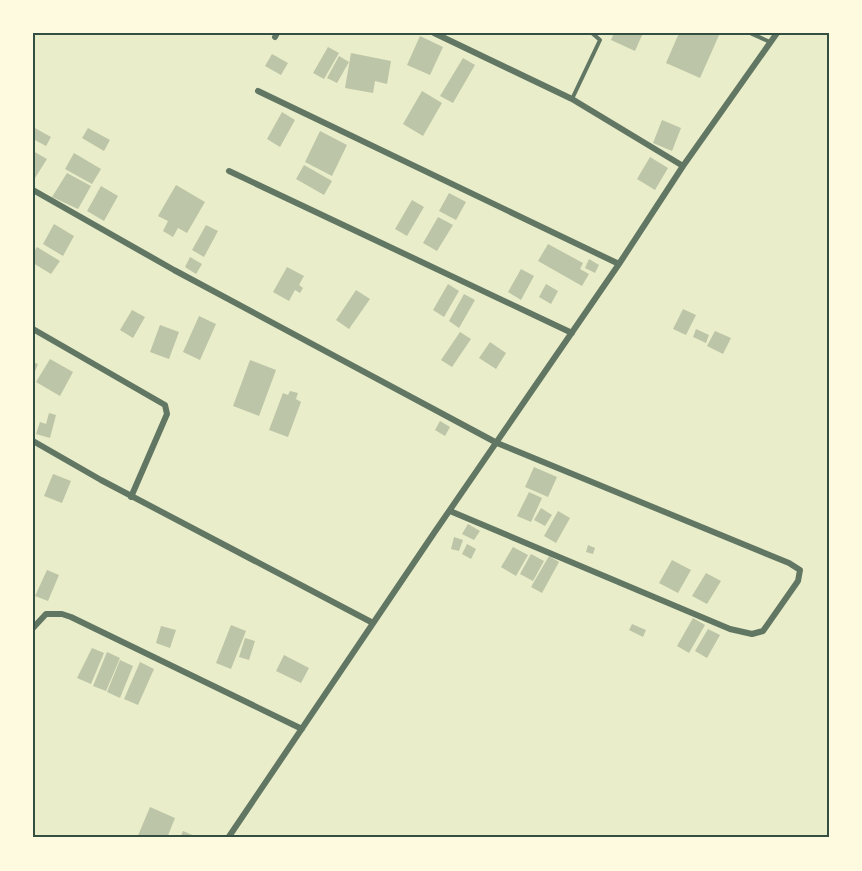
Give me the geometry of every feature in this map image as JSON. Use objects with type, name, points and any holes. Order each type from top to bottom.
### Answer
[{"type":"street","points":[[434,33],[572,99],[683,166]]},
{"type":"street","points":[[228,838],[619,264],[683,166],[777,33]]},
{"type":"street","points":[[258,91],[619,264]]},
{"type":"street","points":[[229,171],[572,333]]},
{"type":"street","points":[[33,190],[174,270],[497,443],[789,563],[800,570],[798,581],[763,631],[752,634],[730,629],[450,511]]},
{"type":"street","points":[[33,330],[165,405],[167,414],[131,497]]},
{"type":"street","points":[[33,441],[131,497],[373,623]]},
{"type":"street","points":[[33,628],[46,614],[62,614],[71,617],[302,729]]},
{"type":"lane","points":[[572,99],[600,40],[592,33]]},
{"type":"lane","points":[[750,33],[771,42]]},
{"type":"building","points":[[614,33],[643,33],[635,51],[611,40]]},
{"type":"building","points":[[679,33],[720,33],[700,78],[666,63]]},
{"type":"building","points":[[420,36],[443,47],[430,75],[407,65]]},
{"type":"building","points":[[328,47],[339,53],[324,79],[313,73]]},
{"type":"building","points":[[351,53],[391,61],[387,84],[375,81],[373,93],[345,88]]},
{"type":"building","points":[[272,54],[288,63],[281,75],[265,66]]},
{"type":"building","points":[[339,56],[349,62],[337,83],[327,78]]},
{"type":"building","points":[[463,58],[475,65],[453,103],[440,96]]},
{"type":"building","points":[[422,91],[442,103],[423,136],[403,124]]},
{"type":"building","points":[[282,112],[295,120],[280,147],[267,139]]},
{"type":"building","points":[[662,120],[681,128],[672,151],[653,143]]},
{"type":"building","points":[[33,127],[51,137],[46,146],[33,139]]},
{"type":"building","points":[[88,128],[110,140],[104,151],[82,138]]},
{"type":"building","points":[[320,131],[347,145],[332,176],[305,162]]},
{"type":"building","points":[[33,151],[47,159],[35,178],[33,177]]},
{"type":"building","points":[[74,153],[101,169],[92,184],[65,169]]},
{"type":"building","points":[[650,157],[668,168],[655,190],[637,179]]},
{"type":"building","points":[[304,165],[332,181],[324,195],[296,179]]},
{"type":"building","points":[[67,173],[91,186],[78,209],[52,197]]},
{"type":"building","points":[[176,185],[205,202],[187,233],[178,228],[173,237],[163,231],[168,221],[158,216]]},
{"type":"building","points":[[101,186],[118,196],[104,221],[87,211]]},
{"type":"building","points":[[449,193],[466,202],[456,220],[439,211]]},
{"type":"building","points":[[412,200],[424,207],[407,236],[395,229]]},
{"type":"building","points":[[438,217],[453,225],[437,251],[423,243]]},
{"type":"building","points":[[54,224],[74,236],[63,256],[43,244]]},
{"type":"building","points":[[206,225],[218,231],[204,257],[192,250]]},
{"type":"building","points":[[548,244],[583,263],[580,269],[589,274],[582,286],[538,261]]},
{"type":"building","points":[[37,247],[60,261],[51,274],[33,263],[33,253]]},
{"type":"building","points":[[190,257],[202,264],[196,274],[185,267]]},
{"type":"building","points":[[589,259],[599,265],[595,273],[585,268]]},
{"type":"building","points":[[287,267],[304,276],[299,285],[303,288],[300,293],[295,290],[289,301],[273,292]]},
{"type":"building","points":[[521,269],[534,276],[521,300],[508,292]]},
{"type":"building","points":[[448,284],[459,291],[444,317],[433,310]]},
{"type":"building","points":[[546,284],[558,291],[551,304],[539,297]]},
{"type":"building","points":[[356,290],[370,299],[349,329],[336,320]]},
{"type":"building","points":[[464,294],[475,300],[459,328],[449,321]]},
{"type":"building","points":[[683,309],[696,315],[686,335],[673,329]]},
{"type":"building","points":[[132,310],[145,317],[133,338],[120,330]]},
{"type":"building","points":[[199,316],[216,324],[200,360],[183,352]]},
{"type":"building","points":[[160,325],[179,332],[169,359],[150,352]]},
{"type":"building","points":[[696,329],[709,335],[706,343],[693,337]]},
{"type":"building","points":[[715,331],[731,338],[723,354],[707,346]]},
{"type":"building","points":[[460,332],[471,339],[452,367],[441,360]]},
{"type":"building","points":[[490,342],[506,353],[496,369],[479,358]]},
{"type":"building","points":[[50,359],[73,372],[60,396],[36,382]]},
{"type":"building","points":[[250,360],[276,370],[259,416],[233,406]]},
{"type":"building","points":[[33,362],[38,364],[33,376]]},
{"type":"building","points":[[290,391],[298,393],[296,399],[301,402],[288,437],[269,430],[283,393],[288,395]]},
{"type":"building","points":[[49,413],[56,415],[50,438],[36,434],[40,422],[46,424]]},
{"type":"building","points":[[440,421],[450,427],[445,436],[435,430]]},
{"type":"building","points":[[534,467],[557,477],[548,497],[525,487]]},
{"type":"building","points":[[53,474],[71,481],[62,503],[44,496]]},
{"type":"building","points":[[529,492],[542,498],[531,522],[517,516]]},
{"type":"building","points":[[541,508],[552,515],[545,526],[534,520]]},
{"type":"building","points":[[558,511],[570,518],[556,543],[544,536]]},
{"type":"building","points":[[468,524],[480,531],[474,540],[462,534]]},
{"type":"building","points":[[454,537],[463,540],[459,551],[451,549]]},
{"type":"building","points":[[467,544],[476,549],[471,559],[462,554]]},
{"type":"building","points":[[588,545],[595,548],[593,554],[586,552]]},
{"type":"building","points":[[513,547],[528,555],[516,576],[501,567]]},
{"type":"building","points":[[531,554],[544,561],[533,581],[520,574]]},
{"type":"building","points":[[549,556],[559,562],[542,593],[531,587]]},
{"type":"building","points":[[672,560],[691,570],[678,593],[659,583]]},
{"type":"building","points":[[47,570],[59,575],[48,601],[35,596]]},
{"type":"building","points":[[706,573],[721,581],[707,604],[692,596]]},
{"type":"building","points":[[693,618],[705,625],[689,653],[677,646]]},
{"type":"building","points":[[632,624],[646,630],[643,637],[629,630]]},
{"type":"building","points":[[231,625],[246,631],[231,669],[216,663]]},
{"type":"building","points":[[161,626],[176,630],[170,648],[156,643]]},
{"type":"building","points":[[708,629],[720,635],[707,658],[695,651]]},
{"type":"building","points":[[245,638],[255,641],[249,660],[239,657]]},
{"type":"building","points":[[92,648],[104,653],[91,684],[77,678]]},
{"type":"building","points":[[107,652],[120,658],[106,691],[93,686]]},
{"type":"building","points":[[284,655],[309,668],[301,683],[276,671]]},
{"type":"building","points":[[120,660],[133,666],[120,698],[107,692]]},
{"type":"building","points":[[140,662],[154,669],[138,705],[124,699]]},
{"type":"building","points":[[150,807],[175,818],[167,838],[137,838]]},
{"type":"building","points":[[183,831],[199,838],[180,838]]}]
